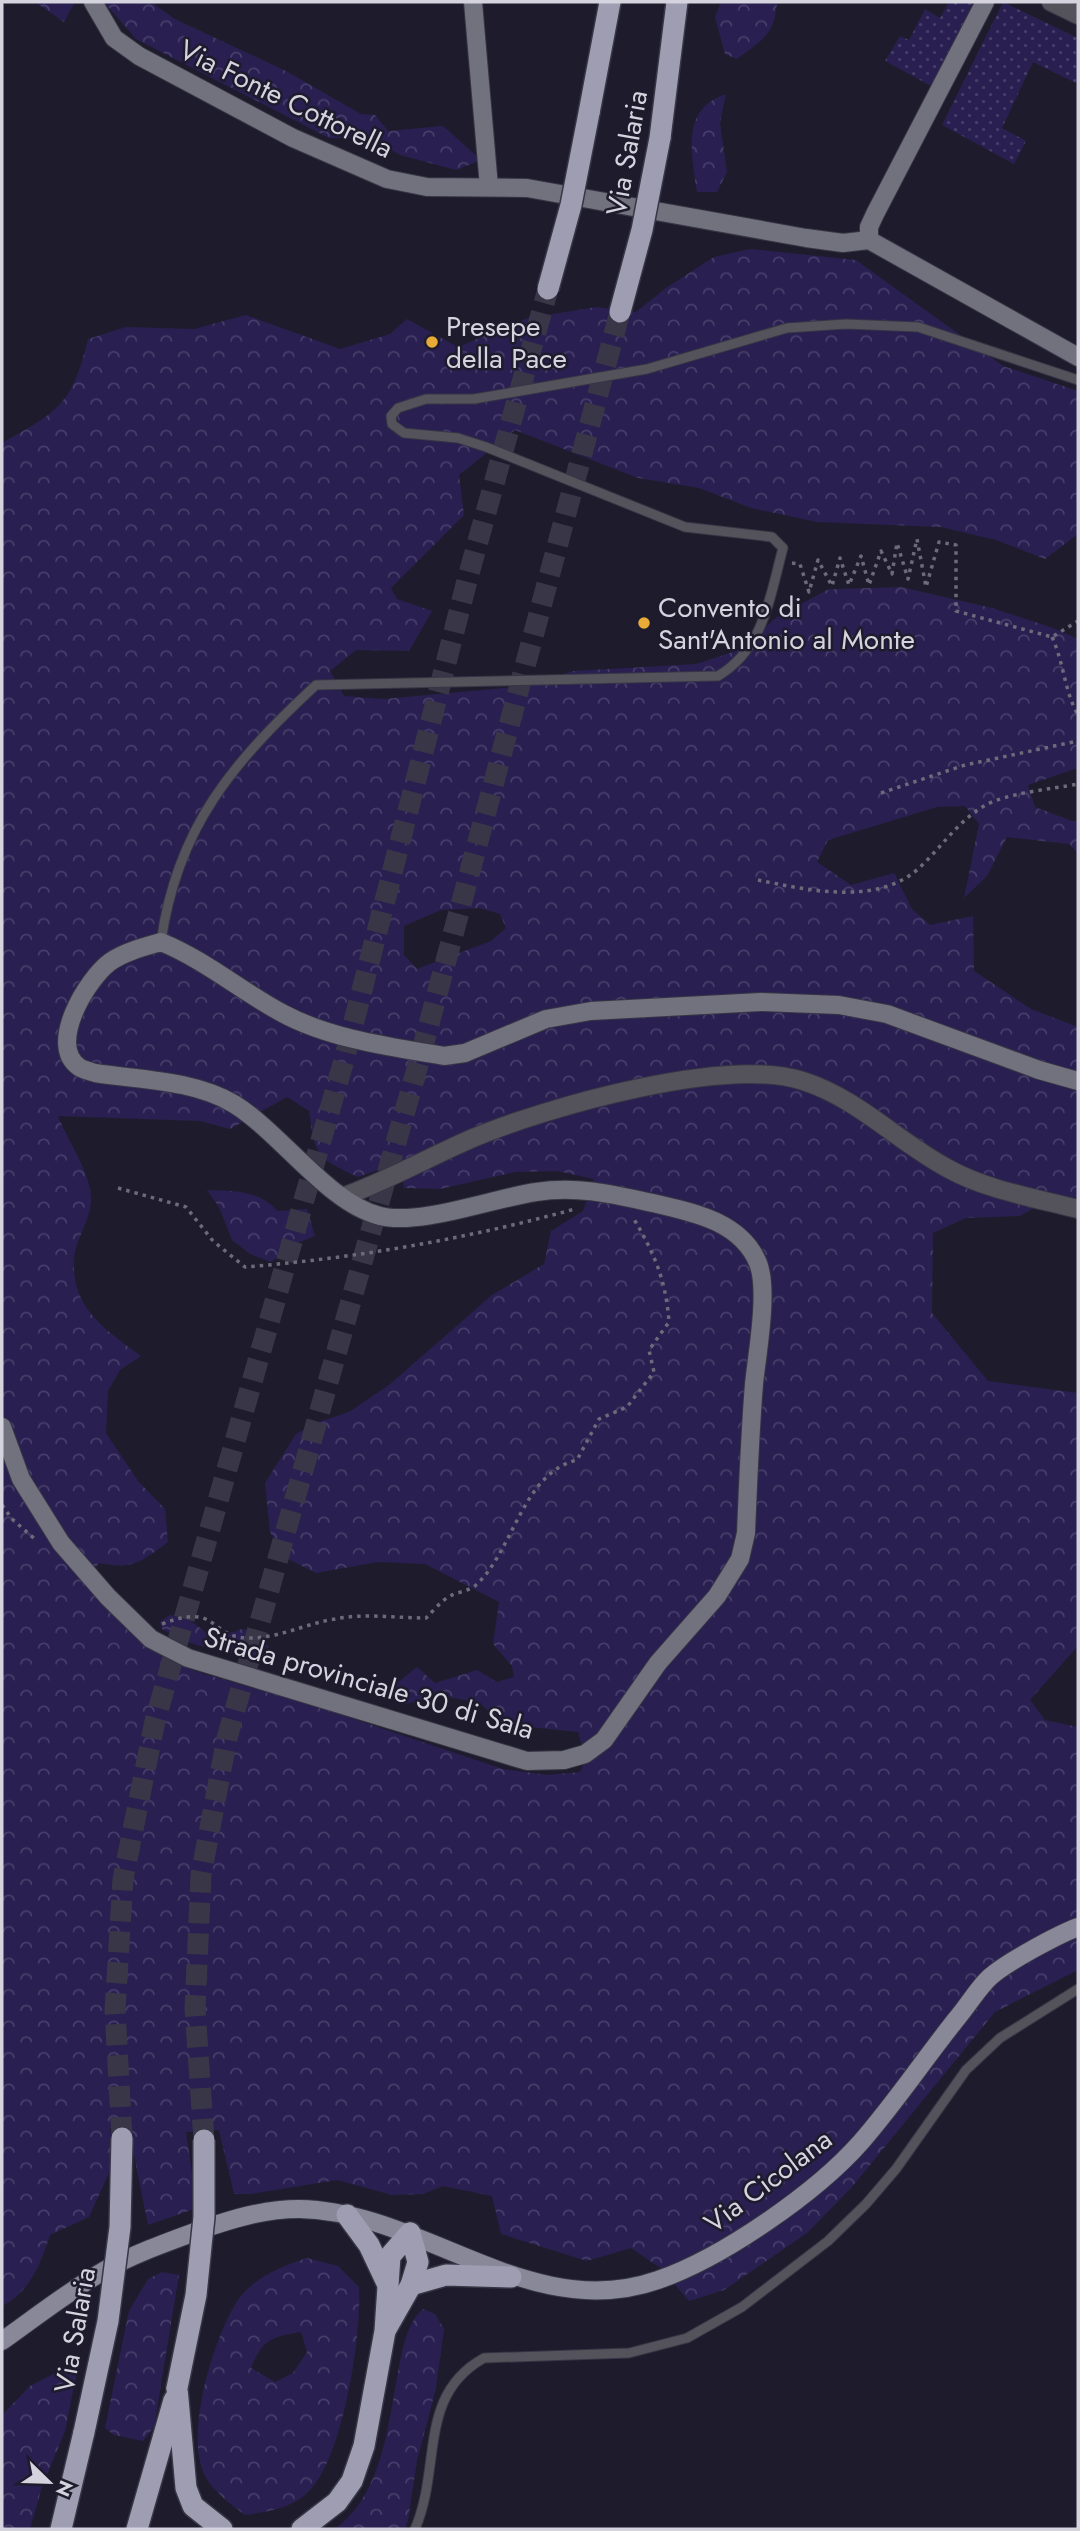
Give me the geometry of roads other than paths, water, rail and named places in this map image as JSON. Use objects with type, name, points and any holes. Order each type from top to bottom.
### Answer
[{"type":"highway","name":"Via Salaria","points":[[548,289],[571,205],[610,2]]},
{"type":"highway","name":"Via Salaria","points":[[620,312],[642,230],[660,138],[677,2]]},
{"type":"highway","name":"Via Salaria","points":[[61,2529],[83,2442],[108,2321],[120,2227],[122,2138]]},
{"type":"highway","points":[[137,2529],[177,2388],[196,2295],[204,2217],[204,2140]]},
{"type":"highway","points":[[347,2215],[369,2245],[386,2281]]},
{"type":"highway","points":[[302,2529],[337,2502],[352,2481],[364,2446],[385,2331],[386,2281],[390,2256],[410,2232]]},
{"type":"highway","points":[[385,2331],[411,2285],[418,2262],[410,2232]]},
{"type":"highway","points":[[411,2285],[446,2274],[511,2277]]},
{"type":"highway","points":[[177,2388],[186,2487],[193,2506],[222,2529]]},
{"type":"highway","points":[[48,2529],[61,2485],[83,2442]]},
{"type":"main road","name":"Via Cicolana","points":[[2,2341],[107,2269],[152,2248],[231,2219],[265,2211],[299,2209],[347,2215],[410,2232],[511,2277],[564,2289],[620,2289],[656,2281],[709,2259],[808,2189],[860,2143],[991,1977],[1078,1927]]},
{"type":"street","name":"Via Fonte Cottorella","points":[[93,2],[114,38],[139,56],[293,138],[387,179],[427,187],[527,188],[806,238],[843,243],[869,240]]},
{"type":"street","points":[[473,2],[489,187]]},
{"type":"street","points":[[985,2],[875,214],[869,227],[869,240],[1076,352]]},
{"type":"street","points":[[1051,2],[1078,15]]},
{"type":"street","points":[[161,942],[209,965],[282,1013],[313,1027],[444,1056],[465,1053],[546,1019],[591,1011],[761,1002],[813,1004],[887,1014],[1038,1070],[1078,1080]]},
{"type":"street","name":"Strada provinciale 30 di Sala","points":[[2,1427],[21,1479],[61,1543],[151,1639],[188,1658],[527,1761],[564,1760],[585,1754],[604,1740],[658,1663],[717,1596],[740,1559],[746,1533],[760,1337],[761,1279],[758,1263],[736,1235],[719,1222],[689,1211],[597,1190],[547,1190],[421,1216],[380,1216],[342,1197],[258,1120],[224,1098],[188,1087],[95,1073],[79,1067],[70,1057],[67,1040],[72,1014],[89,982],[110,962],[129,952],[161,942]]},
{"type":"street","points":[[342,1197],[368,1188],[474,1138],[594,1098],[706,1077],[761,1075],[801,1080],[849,1101],[892,1135],[949,1170],[1004,1189],[1078,1209]]},
{"type":"lane","points":[[161,942],[166,901],[187,841],[208,805],[275,726],[316,685],[718,676],[734,667],[763,623],[783,548],[772,537],[685,527],[486,447],[458,438],[404,433],[391,424],[391,416],[398,408],[426,399],[474,399],[647,369],[788,328],[846,324],[918,327],[1078,380]]},
{"type":"lane","points":[[415,2529],[425,2500],[439,2410],[447,2390],[471,2365],[484,2358],[629,2353],[687,2338],[742,2307],[828,2241],[866,2204],[896,2169],[967,2070],[991,2046],[1024,2021],[1078,1989]]},
{"type":"tunnel","points":[[122,2138],[115,2010],[123,1879],[155,1721],[344,1060],[468,577],[548,289]]},
{"type":"tunnel","points":[[204,2140],[195,2009],[201,1875],[227,1738],[418,1065],[620,312]]},
{"type":"place","name":"Presepe della Pace","points":[[432,342]]},
{"type":"place","name":"Convento di Sant'Antonio al Monte","points":[[644,623]]}]
